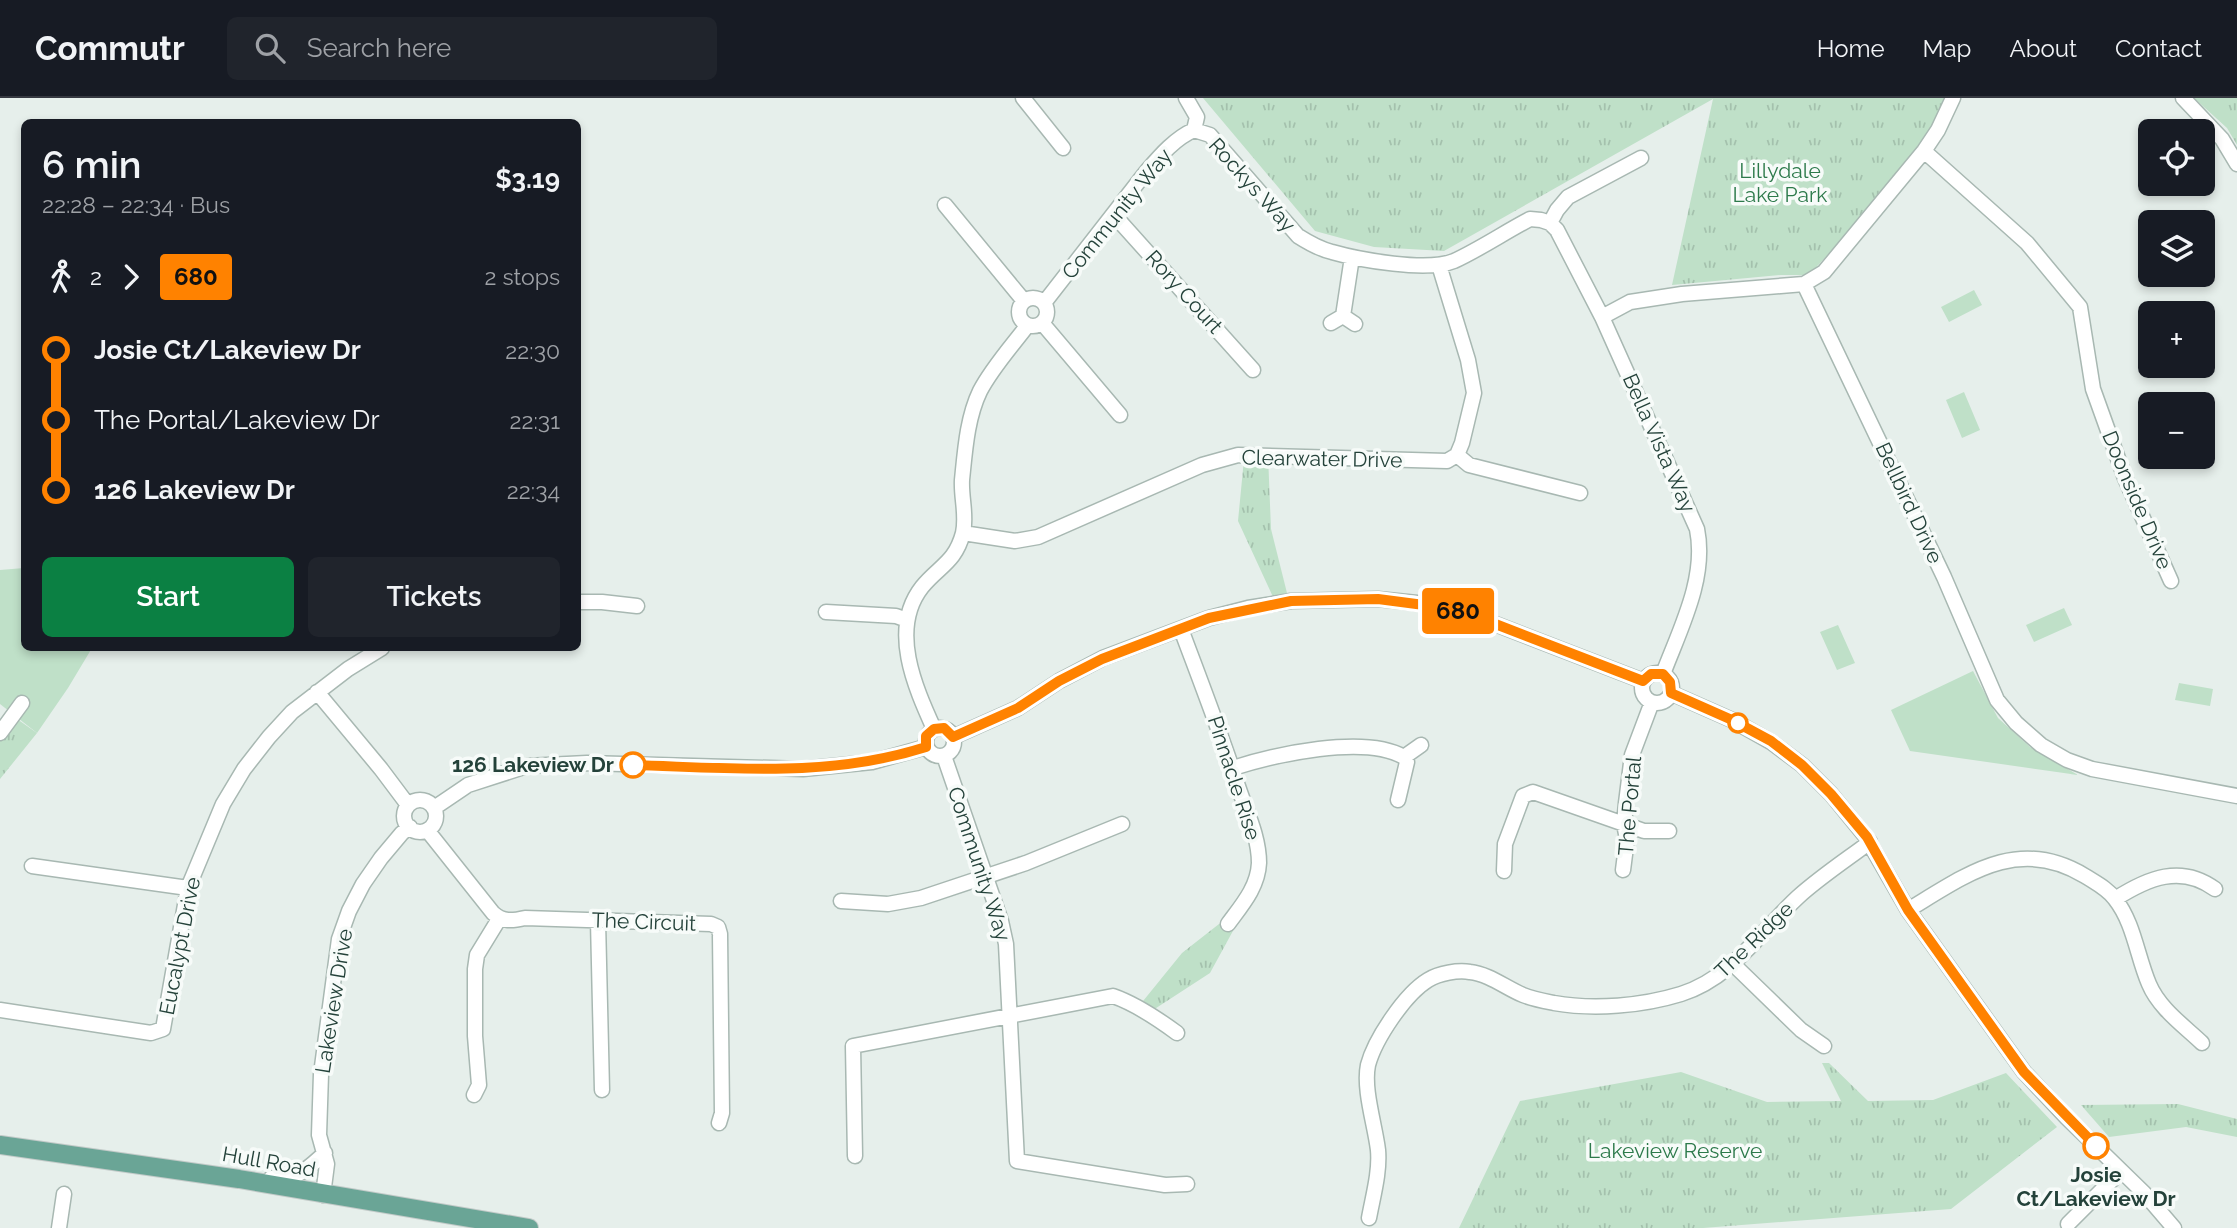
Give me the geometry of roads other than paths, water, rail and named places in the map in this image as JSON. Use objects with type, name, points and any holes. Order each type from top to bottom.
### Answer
[{"type":"main road","name":"Hull Road","points":[[0,1145],[239,1179],[460,1223],[529,1228]]},
{"type":"street","points":[[1023,98],[1063,148]]},
{"type":"street","name":"Rockys Way","points":[[1186,98],[1197,117],[1194,130],[1210,135],[1298,236],[1313,246],[1352,257],[1424,266],[1439,265],[1454,261],[1530,219],[1550,223]]},
{"type":"street","points":[[1602,317],[1630,302],[1682,294],[1804,284],[1825,272],[1924,152],[1953,98]]},
{"type":"street","points":[[2183,98],[2222,139],[2237,164]]},
{"type":"street","name":"Community Way","points":[[1044,303],[1158,158],[1194,130]]},
{"type":"street","name":"Doonside Drive","points":[[1924,152],[2027,243],[2080,307],[2098,402],[2125,478],[2171,581]]},
{"type":"street","points":[[1550,223],[1567,197],[1641,158]]},
{"type":"street","points":[[945,205],[1024,301]]},
{"type":"street","name":"Rory Court","points":[[1114,215],[1253,370]]},
{"type":"street","name":"Bella Vista Way","points":[[1550,223],[1557,230],[1602,317],[1697,529],[1701,548],[1700,566],[1663,674]]},
{"type":"street","points":[[1343,321],[1352,257]]},
{"type":"street","points":[[1439,265],[1468,360],[1474,393],[1457,455],[1469,465],[1580,493]]},
{"type":"street","name":"Bellbird Drive","points":[[1804,284],[1944,577],[1997,699],[2016,723],[2041,745],[2067,760],[2092,769],[2237,796]]},
{"type":"street","points":[[1031,298],[1044,303],[1048,310],[1042,324],[1027,326],[1020,319],[1018,309],[1024,301],[1031,298]]},
{"type":"street","points":[[1042,324],[1120,415]]},
{"type":"street","points":[[934,729],[915,688],[906,640],[907,620],[916,596],[924,585],[954,556],[963,533],[965,510],[962,483],[973,409],[987,379],[1027,326]]},
{"type":"street","name":"Clearwater Drive","points":[[963,533],[1015,541],[1038,537],[1202,465],[1238,455],[1428,461],[1447,461],[1457,455]]},
{"type":"street","points":[[953,737],[1018,708],[1080,669],[1209,618],[1291,601],[1378,599],[1417,603],[1467,613],[1643,681]]},
{"type":"street","points":[[581,602],[638,606]]},
{"type":"street","points":[[826,612],[896,616],[907,620]]},
{"type":"street","name":"Pinnacle Rise","points":[[1181,629],[1233,768],[1258,847],[1259,865],[1250,894],[1228,924]]},
{"type":"street","name":"Eucalypt Drive","points":[[0,1010],[151,1033],[163,1029],[188,888],[223,804],[244,769],[292,712],[378,651]]},
{"type":"street","points":[[1651,674],[1663,674],[1670,682],[1671,693],[1665,700],[1652,702],[1643,693],[1643,681],[1651,674]]},
{"type":"street","points":[[317,692],[408,805]]},
{"type":"street","points":[[1671,693],[1771,741],[1802,765],[1850,815],[1870,842],[1908,910],[2024,1072],[2175,1228]]},
{"type":"street","name":"The Portal","points":[[1623,870],[1628,839],[1624,824],[1632,755],[1652,702]]},
{"type":"street","points":[[0,733],[22,703]]},
{"type":"street","points":[[944,728],[953,737],[952,749],[944,756],[934,755],[926,747],[926,736],[934,729],[944,728]]},
{"type":"street","points":[[1404,757],[1421,745]]},
{"type":"street","points":[[434,808],[468,785],[527,766],[587,763],[803,769],[872,762],[926,747]]},
{"type":"street","points":[[1233,768],[1274,755],[1302,750],[1334,748],[1385,751],[1404,757],[1407,761],[1398,800]]},
{"type":"street","name":"Community Way","points":[[944,756],[1001,921],[1006,944],[1017,1161],[1165,1185],[1187,1184]]},
{"type":"street","points":[[1504,871],[1505,844],[1523,796],[1533,792],[1644,831],[1668,831]]},
{"type":"street","points":[[426,801],[434,808],[436,818],[428,830],[418,831],[406,824],[404,814],[412,802],[426,801]]},
{"type":"street","points":[[841,901],[888,904],[921,898],[1026,863],[1122,824]]},
{"type":"street","name":"Lakeview Drive","points":[[323,1195],[327,1164],[319,1135],[321,1074],[339,939],[363,884],[402,832],[410,827]]},
{"type":"street","points":[[428,830],[499,919],[477,955],[475,969],[475,1036],[479,1085],[474,1095]]},
{"type":"street","name":"The Ridge","points":[[1369,1218],[1378,1154],[1368,1067],[1391,1020],[1412,993],[1429,979],[1469,971],[1488,977],[1526,997],[1558,1003],[1617,1005],[1682,994],[1714,979],[1733,964],[1798,897],[1870,842]]},
{"type":"street","points":[[1908,910],[1972,872],[1998,862],[2047,860],[2073,869],[2115,899],[2136,943],[2149,984],[2159,1002],[2202,1043]]},
{"type":"street","points":[[32,866],[188,888]]},
{"type":"street","points":[[2115,899],[2136,886],[2173,876],[2202,880],[2215,889]]},
{"type":"street","name":"The Circuit","points":[[499,919],[711,924],[718,927],[722,1113],[719,1123]]},
{"type":"street","points":[[598,921],[602,1090]]},
{"type":"street","points":[[1733,964],[1801,1031],[1824,1046]]},
{"type":"street","points":[[855,1156],[853,1046],[1113,996],[1177,1033]]},
{"type":"street","points":[[239,1179],[255,1176],[289,1179],[306,1170],[325,1153]]},
{"type":"street","points":[[2068,1224],[2121,1171]]},
{"type":"street","points":[[58,1228],[64,1194]]},
{"type":"place","name":"126 Lakeview Dr","points":[[633,765]]},
{"type":"place","name":"Josie Ct/Lakeview Dr","points":[[2096,1146]]},
{"type":"park label","name":"Lillydale Lake Park","points":[[1780,183]]},
{"type":"park label","name":"Lakeview Reserve","points":[[1675,1151]]}]
